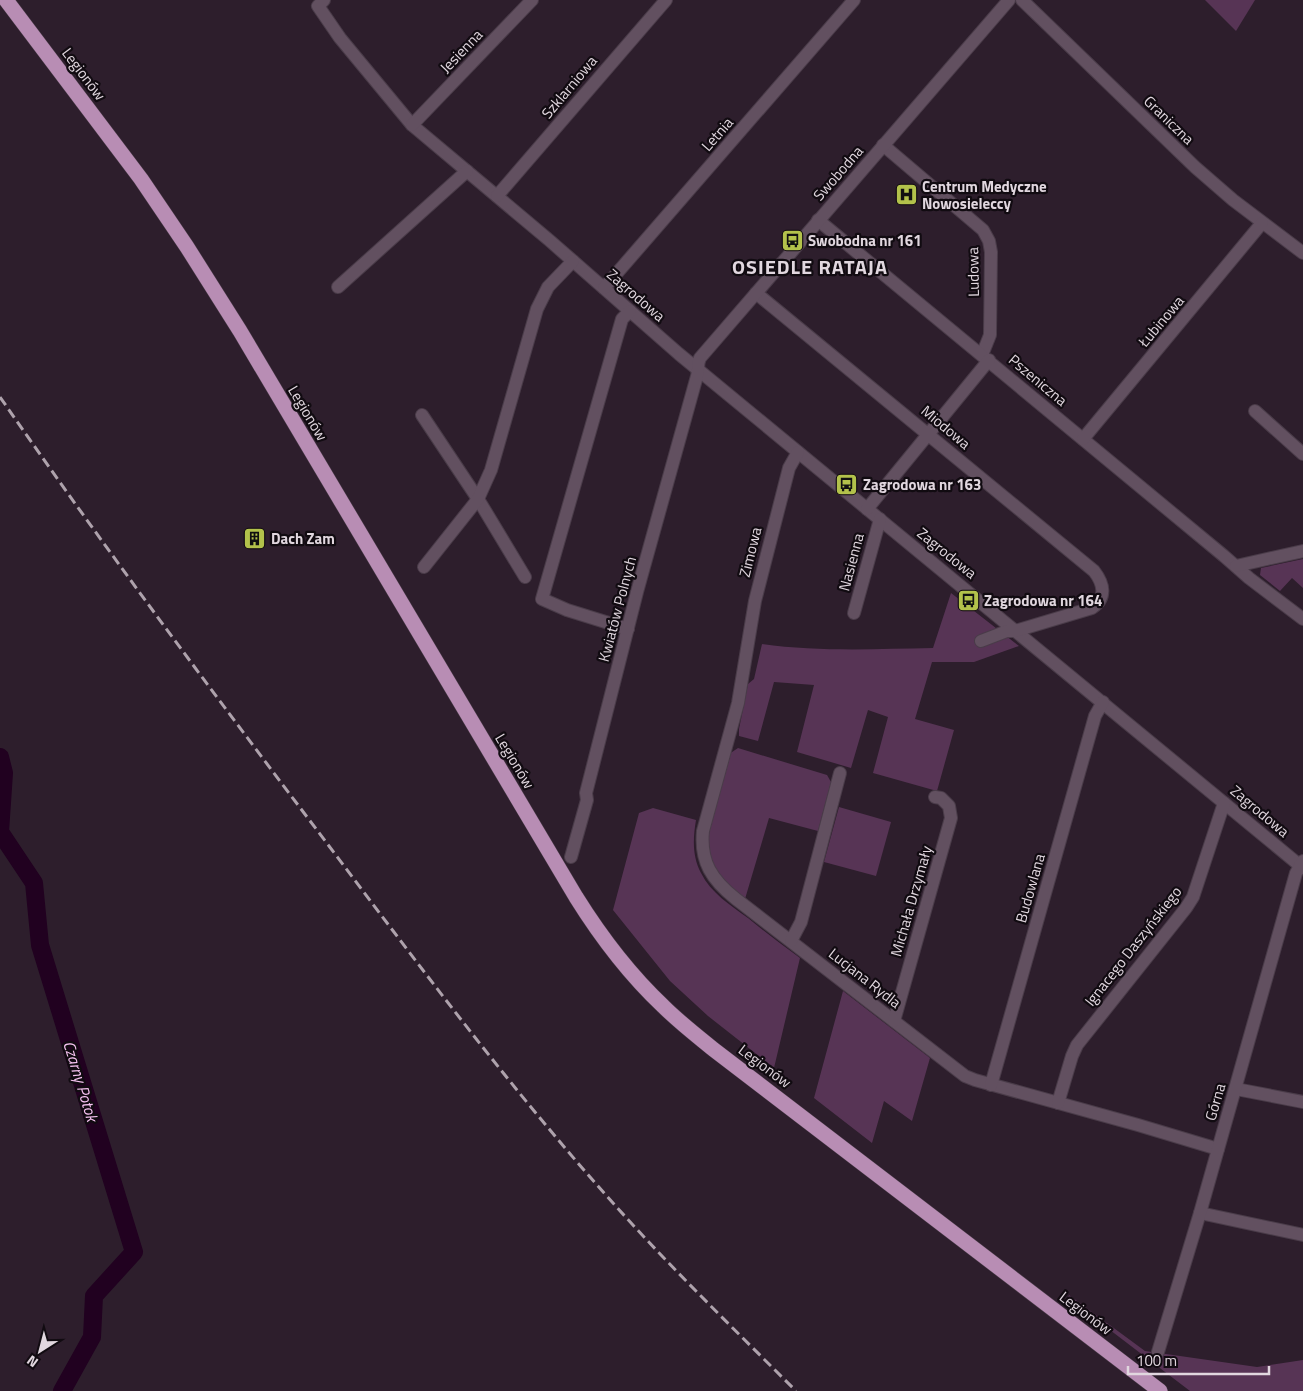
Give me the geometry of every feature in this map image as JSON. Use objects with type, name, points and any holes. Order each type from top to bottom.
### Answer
[{"type":"highway","name":"Legionów","points":[[6,0],[128,160],[187,247],[240,331],[572,890],[600,934],[624,965],[663,1007],[713,1049],[1158,1390]]},
{"type":"street","name":"Jesienna","points":[[412,125],[532,0]]},
{"type":"street","name":"Szklarniowa","points":[[497,196],[666,0]]},
{"type":"street","name":"Letnia","points":[[604,288],[854,0]]},
{"type":"street","name":"Swobodna","points":[[699,370],[697,366],[700,358],[1009,0]]},
{"type":"street","name":"Graniczna","points":[[1022,0],[1195,167],[1262,223],[1303,253]]},
{"type":"street","name":"Zagrodowa","points":[[321,3],[340,38],[412,125],[699,370],[1224,803],[1302,865]]},
{"type":"street","name":"Ludowa","points":[[883,145],[983,230],[987,236],[991,252],[990,335],[985,358]]},
{"type":"street","points":[[338,287],[467,171]]},
{"type":"street","name":"Pszeniczna","points":[[818,220],[1236,566],[1303,619]]},
{"type":"street","name":"Łubinowa","points":[[1083,439],[1262,223]]},
{"type":"street","points":[[424,567],[478,499],[491,470],[536,309],[548,287],[573,261]]},
{"type":"street","name":"Miodowa","points":[[756,292],[1094,571],[1102,586],[1103,595],[1092,608],[1015,631]]},
{"type":"street","points":[[628,628],[567,610],[542,600],[622,320],[630,311]]},
{"type":"street","points":[[867,508],[929,434],[985,358]]},
{"type":"street","name":"Kwiatów Polnych","points":[[571,856],[587,800],[586,793],[628,628],[699,370]]},
{"type":"street","points":[[1255,411],[1303,454]]},
{"type":"street","points":[[422,415],[478,499],[525,578]]},
{"type":"street","name":"Zimowa","points":[[745,663],[754,601],[789,468],[798,452]]},
{"type":"street","name":"Nasienna","points":[[854,613],[880,520]]},
{"type":"street","points":[[1236,566],[1303,550]]},
{"type":"street","points":[[981,641],[1007,631],[1015,631]]},
{"type":"street","name":"Lucjana Rydla","points":[[745,663],[735,712],[703,831],[702,843],[707,866],[727,892],[962,1074],[991,1085],[1218,1149]]},
{"type":"street","name":"Budowlana","points":[[991,1085],[1095,716],[1103,702]]},
{"type":"street","points":[[791,941],[802,922],[840,773]]},
{"type":"street","name":"Michała Drzymały","points":[[894,1021],[951,818],[949,806],[940,798],[935,797]]},
{"type":"street","name":"Ignacego Daszyńskiego","points":[[1058,1104],[1077,1045],[1193,897],[1224,803]]},
{"type":"street","name":"Górna","points":[[1158,1352],[1302,865]]},
{"type":"street","points":[[1236,1089],[1303,1102]]},
{"type":"street","points":[[1200,1214],[1303,1234]]},
{"type":"shaded area","points":[[1205,0],[1255,0],[1236,31]]},
{"type":"shaded area","points":[[1303,559],[1303,588],[1292,578],[1280,591],[1260,575],[1261,568]]},
{"type":"shaded area","points":[[951,593],[1019,646],[974,662],[932,662],[915,719],[954,730],[937,791],[873,773],[888,717],[868,710],[851,768],[797,752],[814,685],[774,682],[758,741],[739,736],[748,684],[754,679],[762,644],[826,649],[933,648]]},
{"type":"shaded area","points":[[738,748],[827,775],[831,782],[818,831],[769,818],[745,899],[718,873],[711,858],[707,838],[729,754]]},
{"type":"shaded area","points":[[839,807],[891,822],[876,876],[824,862]]},
{"type":"shaded area","points":[[653,808],[696,820],[694,840],[696,860],[701,873],[710,887],[800,958],[774,1068],[708,1016],[670,981],[613,910],[639,813]]},
{"type":"shaded area","points":[[843,991],[930,1058],[912,1121],[884,1101],[872,1143],[814,1098]]},
{"type":"shaded area","points":[[1069,1295],[1145,1351],[1257,1367],[1303,1360],[1303,1391],[1190,1391],[1068,1298]]},
{"type":"waterway","name":"Czarny Potok","points":[[0,757],[4,773],[0,832],[34,883],[40,945],[134,1252],[94,1296],[92,1337],[62,1391]]},
{"type":"railway","points":[[0,397],[121,567],[467,1028],[575,1160],[635,1227],[796,1391]]},
{"type":"place","name":"Centrum Medyczne Nowosieleccy","points":[[906,195]]},
{"type":"place","name":"Swobodna nr 161","points":[[792,240]]},
{"type":"place","name":"Zagrodowa nr 163","points":[[847,484]]},
{"type":"place","name":"Dach Zam","points":[[255,538]]},
{"type":"place","name":"Zagrodowa nr 164","points":[[968,600]]},
{"type":"district","name":"OSIEDLE RATAJA","points":[[810,266]]}]
